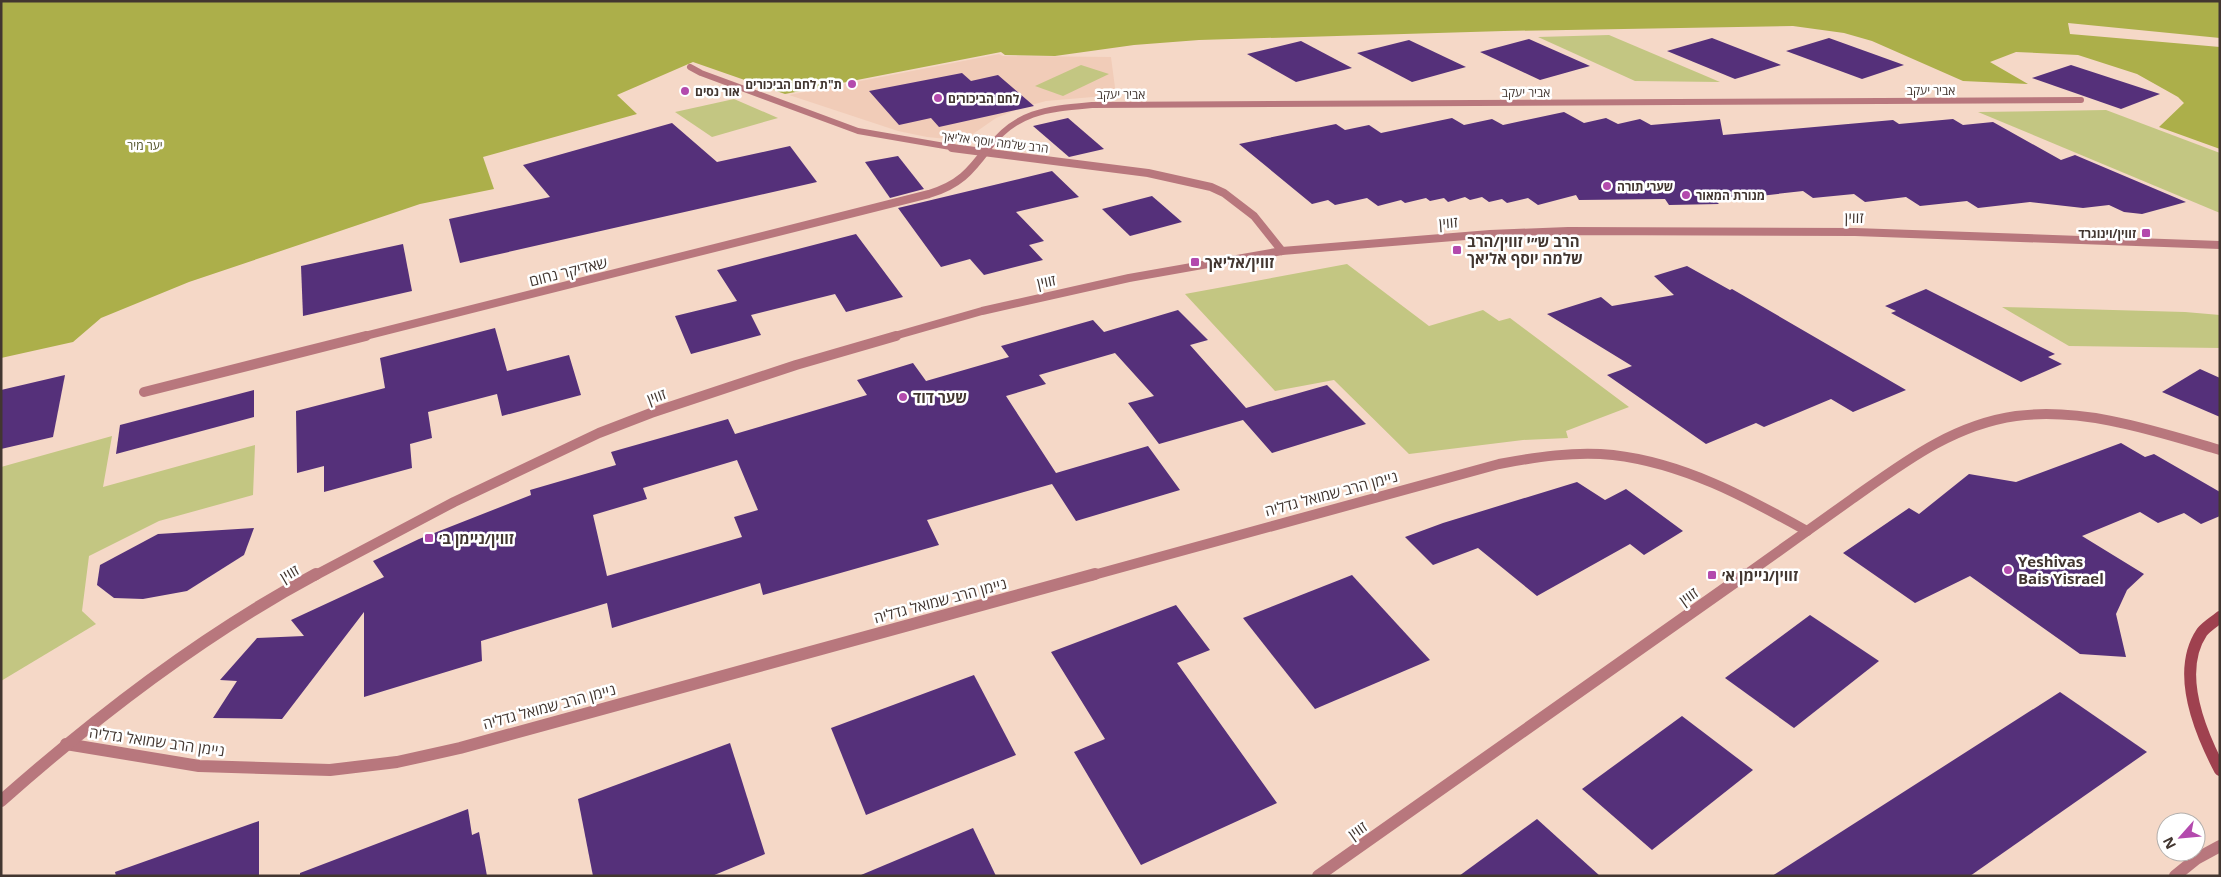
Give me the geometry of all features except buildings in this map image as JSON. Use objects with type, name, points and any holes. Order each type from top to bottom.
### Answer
[{"type":"street","name":"הרב שלמה יוסף אליאך","points":[[690,67],[776,102],[858,131],[909,142],[1148,173],[1210,187],[1224,193],[1254,216],[1282,251]]},
{"type":"street","name":"אביר יעקב","points":[[985,151],[999,134],[1029,115],[1092,105],[2082,100]]},
{"type":"street","name":"שאדיקר נחום","points":[[144,392],[926,195],[957,182],[969,172],[985,151]]},
{"type":"street","name":"זווין","points":[[1,801],[66,744],[169,666],[230,625],[304,581],[454,502],[599,434],[724,388],[982,311],[1129,278],[1282,251],[1430,238],[1568,231],[1854,232],[2220,246]]},
{"type":"street","name":"זווין","points":[[1318,876],[1925,448],[1989,422],[2020,416],[2053,415],[2094,419],[2160,433],[2220,450]]},
{"type":"street","name":"ניימן הרב שמואל גדליה","points":[[66,744],[199,766],[330,770],[397,762],[460,748],[1499,464],[1543,456],[1584,454],[1626,457],[1668,468],[1716,483],[1808,531]]},
{"type":"street","points":[[2220,618],[2202,633],[2193,655],[2192,693],[2209,751],[2220,770]]},
{"type":"street","points":[[2175,876],[2196,858],[2220,846]]},
{"type":"shaded area","name":"לחם הביכורים","points":[[999,54],[1003,56],[1111,57],[1116,95],[1046,101],[1024,107],[996,118],[970,136],[957,140],[927,137],[898,131],[789,95]]},
{"type":"green space","name":"יער מיר","points":[[1,1],[2220,1],[2220,38],[2068,23],[2070,34],[2220,47],[2220,149],[2159,127],[2184,103],[2178,97],[2137,74],[2078,55],[2016,52],[1990,62],[2028,84],[1963,81],[1872,41],[1844,33],[1793,26],[1504,31],[1199,40],[1134,45],[1055,56],[1005,55],[1001,52],[785,94],[693,62],[617,95],[637,114],[483,157],[494,189],[420,204],[189,282],[101,318],[73,342],[1,358]]},
{"type":"green space","points":[[1609,35],[1720,82],[1635,81],[1538,37]]},
{"type":"green space","points":[[1081,65],[1109,74],[1063,96],[1035,86]]},
{"type":"green space","points":[[734,99],[778,118],[712,137],[675,112]]},
{"type":"green space","points":[[2106,110],[2220,153],[2220,213],[1978,112]]},
{"type":"green space","points":[[1347,264],[1429,326],[1483,310],[1499,321],[1510,318],[1629,407],[1566,431],[1568,438],[1523,440],[1409,454],[1334,380],[1275,391],[1185,294]]},
{"type":"green space","points":[[2002,307],[2185,312],[2220,315],[2220,348],[2069,346]]},
{"type":"green space","points":[[112,436],[103,487],[255,445],[253,495],[159,521],[89,556],[82,611],[96,624],[1,681],[1,467]]},
{"type":"place","name":"ת\"ת לחם הביכורים","points":[[852,84]]},
{"type":"place","name":"אור נסים","points":[[685,91]]},
{"type":"place","name":"לחם הביכורים","points":[[938,98]]},
{"type":"place","name":"שערי תורה","points":[[1607,186]]},
{"type":"place","name":"מנורת המאור","points":[[1686,195]]},
{"type":"place","name":"זווין/וינוגרד","points":[[2146,233]]},
{"type":"place","name":"הרב ש״י זווין/הרב שלמה יוסף אליאך","points":[[1457,250]]},
{"type":"place","name":"זווין/אליאך","points":[[1195,262]]},
{"type":"place","name":"שער דוד","points":[[903,397]]},
{"type":"place","name":"זווין/ניימן ב׳","points":[[429,538]]},
{"type":"place","name":"Yeshivas Bais Yisrael","points":[[2008,570]]},
{"type":"place","name":"זווין/ניימן א׳","points":[[1712,575]]}]
